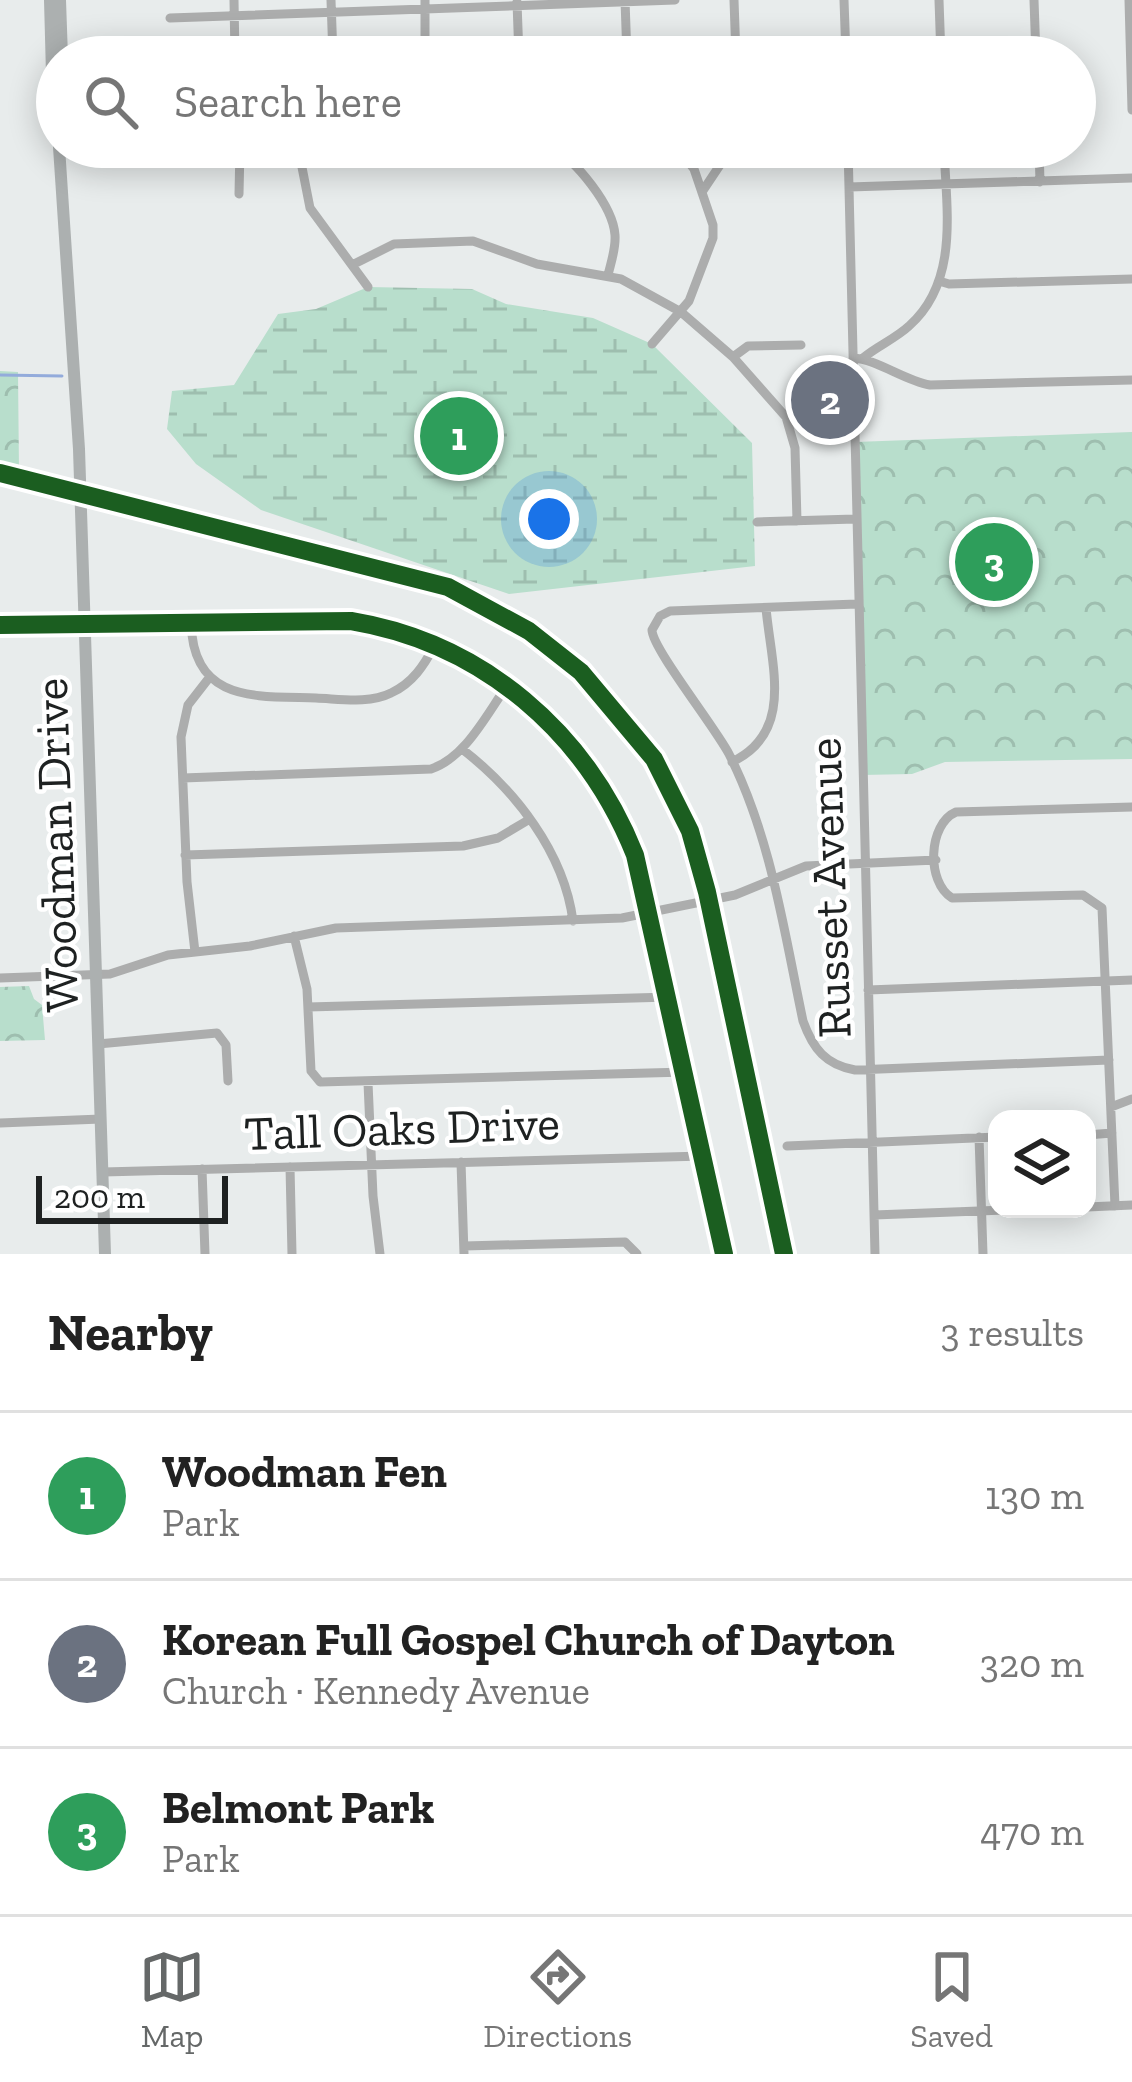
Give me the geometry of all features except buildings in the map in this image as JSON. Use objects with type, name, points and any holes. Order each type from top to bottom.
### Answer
[{"type":"main road","points":[[50,0],[52,36]]},
{"type":"main road","points":[[60,0],[61,36]]},
{"type":"main road","name":"Woodman Drive","points":[[60,168],[79,449],[105,1254]]},
{"type":"street","points":[[234,0],[235,36]]},
{"type":"street","points":[[170,18],[332,6],[675,0]]},
{"type":"street","points":[[734,0],[735,36]]},
{"type":"street","points":[[844,0],[845,36]]},
{"type":"street","points":[[939,0],[940,36]]},
{"type":"street","points":[[1034,0],[1035,36]]},
{"type":"street","points":[[1129,0],[1132,110]]},
{"type":"street","points":[[625,1],[626,36]]},
{"type":"street","points":[[517,3],[518,36]]},
{"type":"street","points":[[425,4],[425,36]]},
{"type":"street","points":[[332,6],[333,36]]},
{"type":"street","points":[[239,194],[240,168]]},
{"type":"street","points":[[302,168],[310,208],[368,286]]},
{"type":"street","points":[[575,168],[611,220],[614,248],[608,275]]},
{"type":"street","points":[[652,344],[694,291],[713,238],[713,225],[692,168]]},
{"type":"street","points":[[702,192],[718,168]]},
{"type":"street","name":"Russet Avenue","points":[[849,168],[858,358],[855,519],[875,1254]]},
{"type":"street","points":[[858,358],[911,324],[939,281],[946,248],[945,168]]},
{"type":"street","points":[[1040,168],[1040,182]]},
{"type":"street","points":[[849,187],[1132,178]]},
{"type":"street","points":[[352,265],[394,244],[460,240],[482,243],[537,264],[608,275],[637,286],[681,312],[733,357],[780,408],[791,427],[795,448],[797,521]]},
{"type":"street","points":[[939,281],[1132,279]]},
{"type":"street","points":[[733,357],[748,346],[801,345]]},
{"type":"street","points":[[858,358],[930,385],[1132,380]]},
{"type":"street","points":[[758,522],[855,519]]},
{"type":"street","points":[[857,604],[670,611],[656,620],[651,635],[708,717],[758,826],[803,1022],[812,1043],[838,1066],[870,1070],[1109,1060]]},
{"type":"street","points":[[732,762],[756,748],[773,718],[766,608]]},
{"type":"street","points":[[0,625],[332,619],[394,630],[435,645],[507,686],[562,735],[597,780],[635,855],[724,1254]]},
{"type":"street","points":[[191,622],[195,653],[209,677],[230,690],[254,696],[375,699],[412,679],[435,645]]},
{"type":"street","points":[[195,952],[185,855],[183,716],[209,677]]},
{"type":"street","points":[[183,778],[420,770],[443,764],[462,748],[507,686]]},
{"type":"street","points":[[462,748],[530,819],[562,882],[573,921]]},
{"type":"street","points":[[1115,1206],[1104,914],[1094,899],[1085,896],[952,898],[938,885],[936,860],[938,828],[956,812],[1132,807]]},
{"type":"street","points":[[185,855],[463,846],[498,838],[530,819]]},
{"type":"street","points":[[0,978],[97,975],[168,955],[336,928],[573,921],[651,913],[735,895],[806,866],[936,860]]},
{"type":"street","points":[[294,936],[308,1007],[313,1076],[326,1084],[686,1072]]},
{"type":"street","points":[[868,990],[1132,980]]},
{"type":"street","points":[[308,1007],[670,997]]},
{"type":"street","points":[[98,1044],[217,1033],[226,1045],[228,1081]]},
{"type":"street","points":[[368,1083],[380,1254]]},
{"type":"street","points":[[1111,1107],[1132,1099]]},
{"type":"street","points":[[0,1123],[101,1119]]},
{"type":"street","points":[[1096,1134],[1112,1133]]},
{"type":"street","points":[[979,1138],[983,1254]]},
{"type":"street","points":[[788,1146],[988,1138]]},
{"type":"street","name":"Tall Oaks Drive","points":[[103,1172],[704,1156]]},
{"type":"street","points":[[460,1162],[464,1250],[625,1242],[637,1254]]},
{"type":"street","points":[[290,1167],[292,1254]]},
{"type":"street","points":[[202,1169],[205,1254]]},
{"type":"street","points":[[1096,1207],[1132,1205]]},
{"type":"street","points":[[874,1215],[988,1210]]},
{"type":"green space","points":[[368,287],[472,289],[506,304],[593,318],[652,344],[752,443],[755,566],[509,594],[261,510],[196,464],[167,429],[172,391],[234,385],[278,314],[316,309]]},
{"type":"green space","points":[[0,371],[18,372],[19,472],[0,467]]},
{"type":"green space","points":[[1132,432],[1132,759],[945,762],[912,774],[862,775],[855,442]]},
{"type":"green space","points":[[29,986],[42,1005],[45,1040],[0,1041],[0,987]]},
{"type":"waterway","points":[[0,375],[62,376]]},
{"type":"cycle path","points":[[0,473],[448,587],[529,631],[581,672],[654,759],[690,831],[784,1254]]},
{"type":"cycle path","points":[[0,625],[351,621],[399,632],[444,650],[486,672],[524,700],[589,770],[635,855],[724,1254]]},
{"type":"place","name":"Korean Full Gospel Church of Dayton","points":[[830,400]]},
{"type":"place","name":"Woodman Fen","points":[[459,436]]},
{"type":"place","name":"Belmont Park","points":[[994,562]]}]
